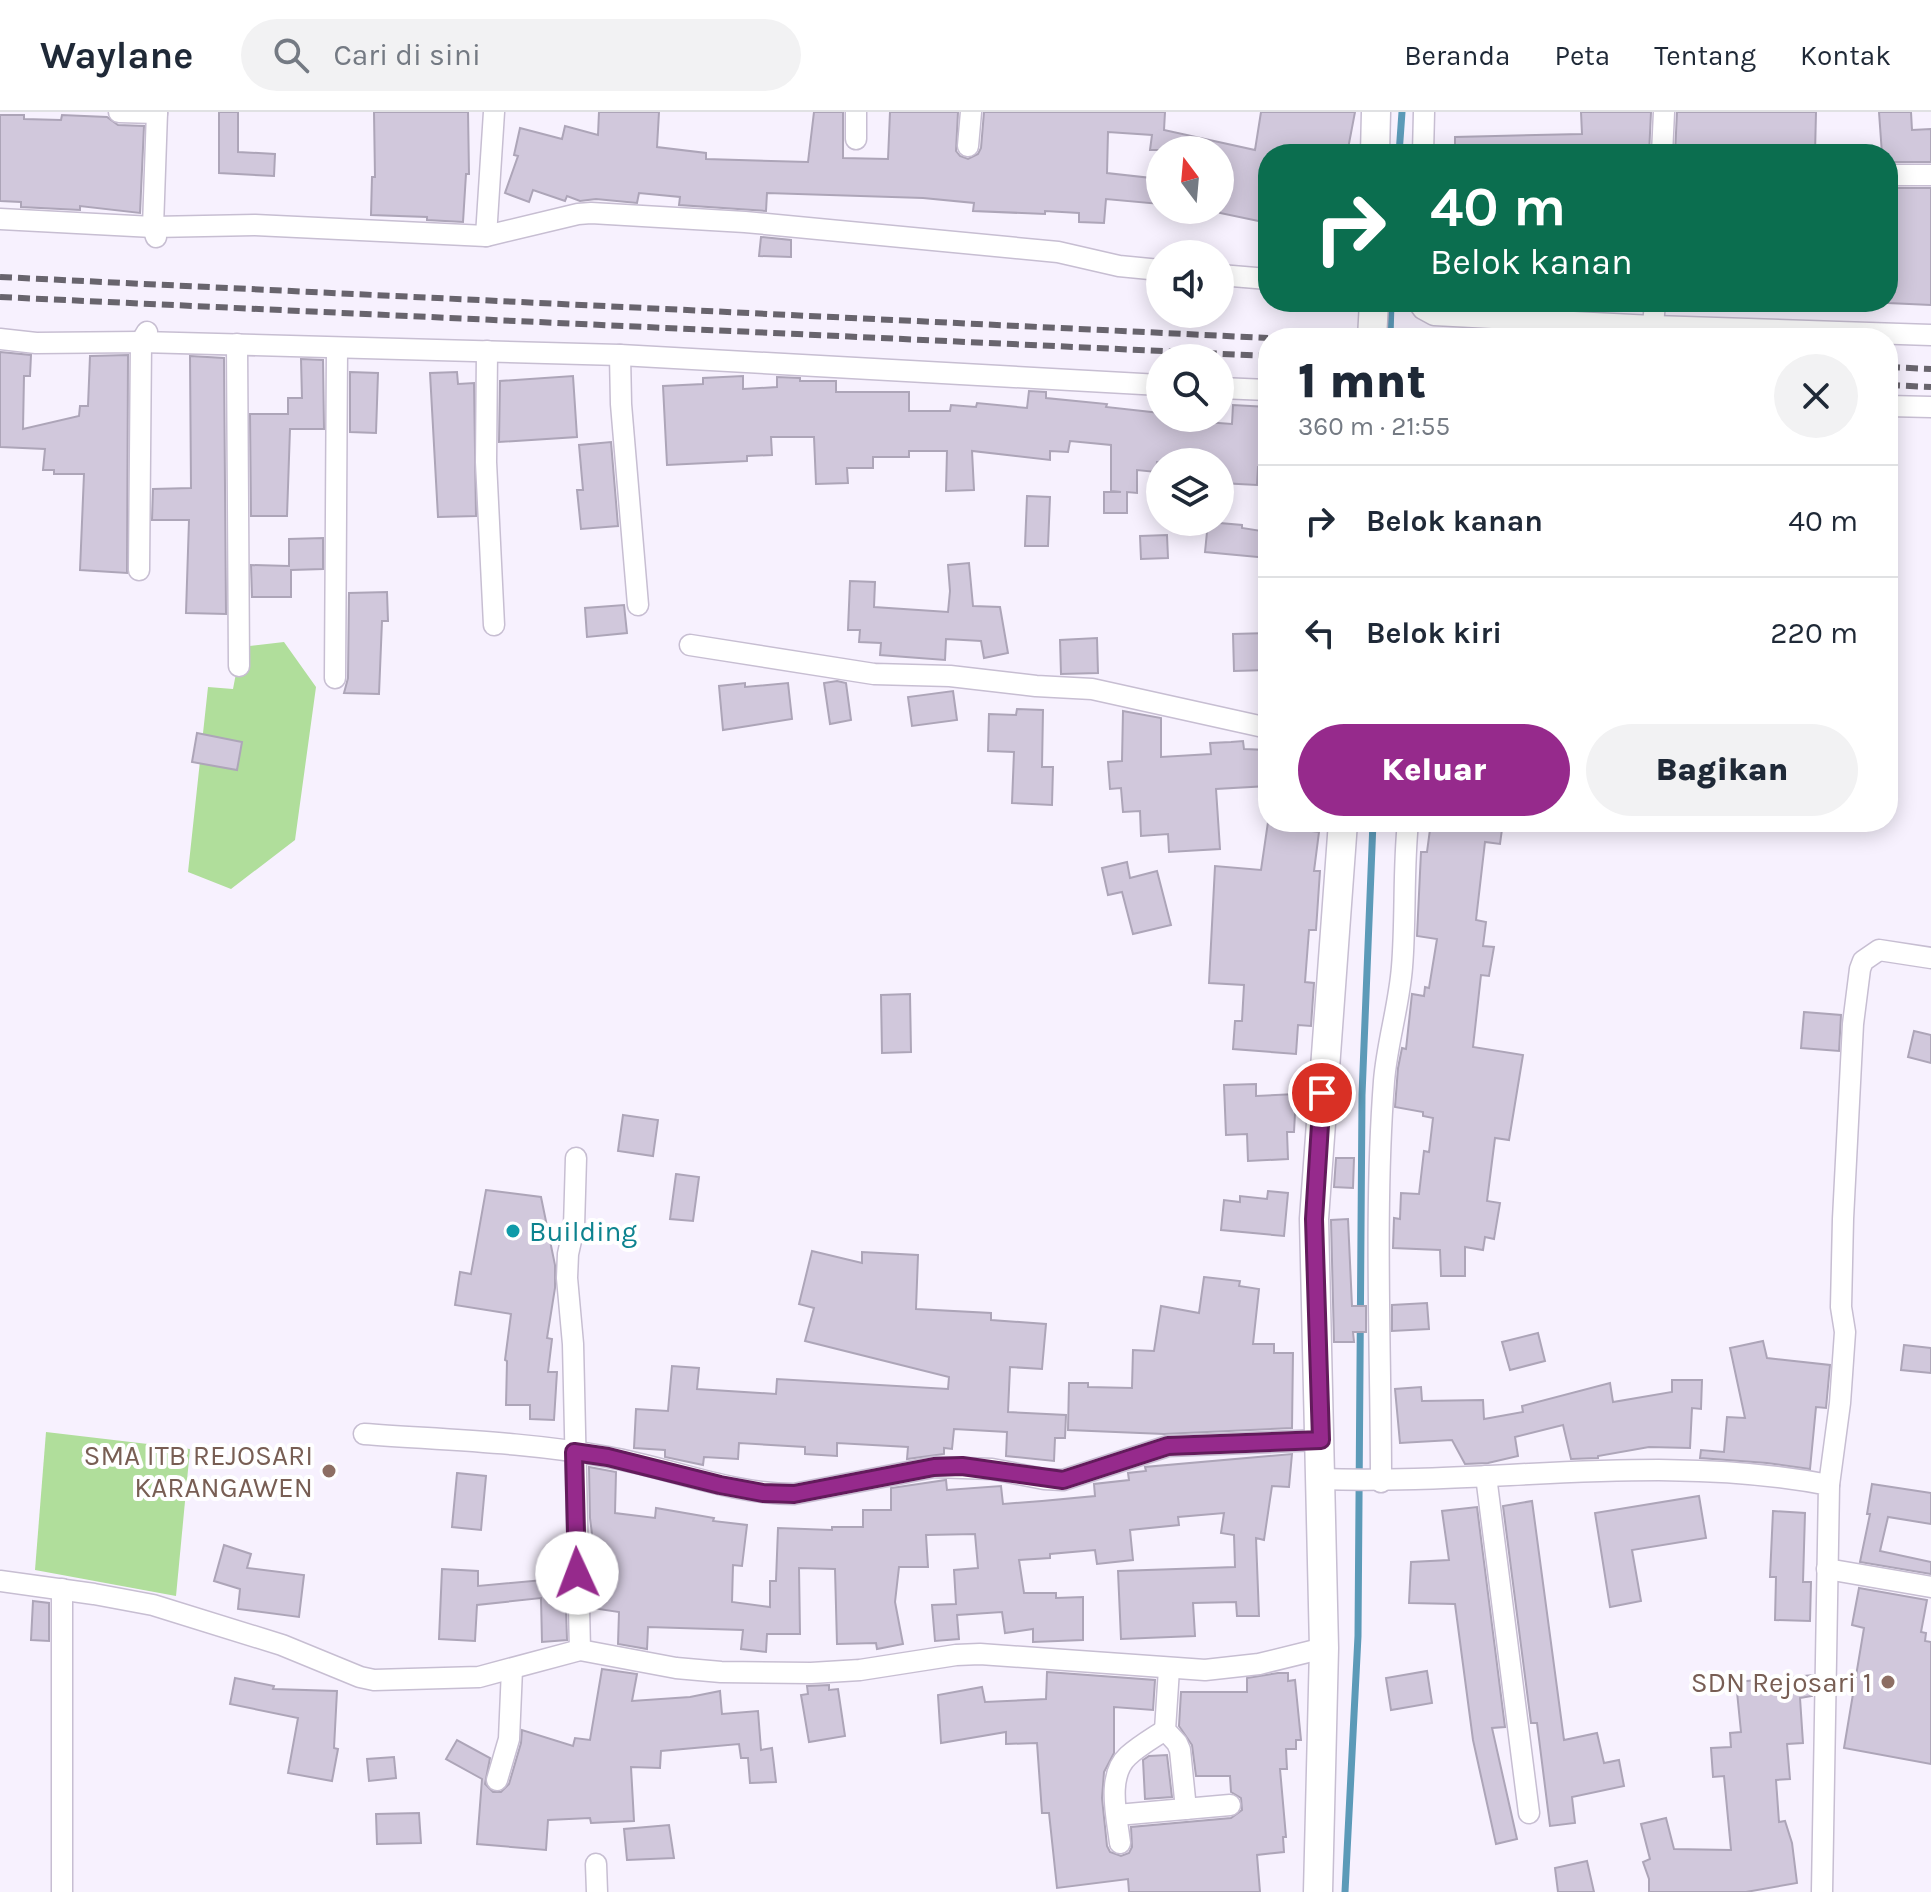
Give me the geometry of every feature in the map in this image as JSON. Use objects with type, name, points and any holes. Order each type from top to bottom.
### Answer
[{"type":"main road","points":[[1375,144],[1376,112]]},
{"type":"main road","points":[[1318,1892],[1331,1479],[1321,1440],[1314,1207],[1342,832]]},
{"type":"street","points":[[119,112],[157,113],[154,232]]},
{"type":"street","points":[[486,236],[494,112]]},
{"type":"street","points":[[856,112],[856,139]]},
{"type":"street","points":[[968,146],[971,112]]},
{"type":"street","points":[[1423,144],[1424,112]]},
{"type":"street","points":[[1662,144],[1664,112]]},
{"type":"street","points":[[1898,175],[1931,175]]},
{"type":"street","points":[[0,219],[154,232],[255,225],[486,236],[591,213],[745,222],[1058,252],[1119,266],[1146,269]]},
{"type":"street","points":[[1234,276],[1258,278]]},
{"type":"street","points":[[1428,312],[1434,315],[1715,328]]},
{"type":"street","points":[[1653,326],[1654,312]]},
{"type":"street","points":[[1898,334],[1931,335]]},
{"type":"street","points":[[0,339],[36,343],[145,336],[237,344],[620,355],[1146,384]]},
{"type":"street","points":[[139,570],[145,336]]},
{"type":"street","points":[[237,344],[239,666]]},
{"type":"street","points":[[335,678],[337,348]]},
{"type":"street","points":[[487,351],[486,462],[494,625]]},
{"type":"street","points":[[620,355],[621,404],[638,605]]},
{"type":"street","points":[[1234,389],[1258,390]]},
{"type":"street","points":[[1898,406],[1931,407]]},
{"type":"street","points":[[690,645],[874,674],[950,676],[1092,689],[1258,726]]},
{"type":"street","points":[[1376,1481],[1383,1102],[1386,1063],[1402,969],[1407,832]]},
{"type":"street","points":[[1822,1892],[1829,1485],[1844,1346],[1841,1307],[1843,1219],[1853,1024],[1863,961],[1879,950],[1931,958]]},
{"type":"street","points":[[576,1158],[574,1227],[567,1266],[573,1344],[580,1650]]},
{"type":"street","points":[[364,1434],[574,1452],[608,1457],[720,1485],[763,1493],[794,1494],[934,1467],[977,1468],[1063,1480],[1168,1446],[1321,1440]]},
{"type":"street","points":[[1331,1479],[1376,1481],[1634,1469],[1729,1473],[1829,1485]]},
{"type":"street","points":[[1486,1476],[1529,1813]]},
{"type":"street","points":[[1827,1569],[1931,1587]]},
{"type":"street","points":[[0,1581],[153,1605],[282,1645],[367,1679],[454,1679],[512,1669],[580,1650],[676,1668],[721,1672],[832,1672],[980,1654],[1205,1670],[1243,1667],[1324,1648]]},
{"type":"street","points":[[62,1589],[62,1892]]},
{"type":"street","points":[[497,1780],[509,1739],[512,1669]]},
{"type":"street","points":[[1169,1669],[1165,1730],[1180,1750],[1186,1809]]},
{"type":"street","points":[[1120,1843],[1116,1778],[1123,1761],[1165,1730]]},
{"type":"street","points":[[1117,1815],[1230,1805]]},
{"type":"street","points":[[596,1864],[597,1892]]},
{"type":"green space","points":[[284,642],[316,687],[295,840],[231,889],[188,872],[208,687],[233,689],[241,647]]},
{"type":"green space","points":[[46,1432],[190,1449],[176,1596],[35,1570]]},
{"type":"building","points":[[219,112],[238,112],[238,152],[275,154],[274,176],[219,173]]},
{"type":"building","points":[[374,112],[468,112],[469,174],[466,174],[463,222],[371,215],[372,177],[375,177]]},
{"type":"building","points":[[599,112],[659,112],[657,147],[706,153],[706,159],[808,162],[814,112],[843,112],[843,158],[888,159],[890,112],[958,112],[956,151],[968,159],[978,154],[981,148],[984,112],[1165,112],[1164,130],[1191,136],[1108,132],[1107,173],[1146,177],[1146,203],[1106,199],[1104,223],[1079,222],[1079,213],[973,211],[974,203],[923,198],[767,193],[766,211],[679,205],[680,197],[639,193],[637,203],[596,199],[580,201],[567,196],[565,201],[533,190],[529,202],[505,193],[518,156],[514,155],[520,128],[562,139],[565,126],[598,135]]},
{"type":"building","points":[[1261,112],[1355,112],[1349,144],[1258,144],[1258,221],[1234,216],[1234,145],[1255,150]]},
{"type":"building","points":[[1581,112],[1651,112],[1649,144],[1455,144],[1455,137],[1582,134]]},
{"type":"building","points":[[1677,112],[1816,112],[1815,144],[1675,144]]},
{"type":"building","points":[[1879,112],[1911,112],[1912,130],[1931,129],[1931,162],[1898,162],[1898,144],[1881,144]]},
{"type":"building","points":[[0,115],[61,120],[62,115],[107,117],[118,125],[144,126],[140,213],[80,206],[80,210],[21,207],[21,202],[0,201]]},
{"type":"building","points":[[1898,188],[1931,188],[1931,305],[1898,303]]},
{"type":"building","points":[[761,237],[791,240],[791,257],[759,256]]},
{"type":"building","points":[[0,352],[31,355],[30,376],[24,376],[23,429],[79,416],[80,406],[88,406],[90,356],[128,355],[127,573],[80,570],[84,474],[54,474],[54,470],[43,470],[45,449],[0,447]]},
{"type":"building","points":[[190,356],[224,358],[226,614],[186,613],[189,520],[152,520],[153,489],[191,488]]},
{"type":"building","points":[[301,359],[323,360],[324,429],[290,429],[287,516],[251,516],[250,414],[288,414],[288,398],[302,398]]},
{"type":"building","points":[[350,372],[378,373],[376,433],[350,432]]},
{"type":"building","points":[[457,372],[458,384],[474,383],[476,516],[438,517],[430,373]]},
{"type":"building","points":[[573,376],[577,437],[499,442],[500,381]]},
{"type":"building","points":[[743,376],[743,389],[777,387],[777,377],[800,378],[800,381],[836,381],[836,392],[909,392],[909,411],[950,411],[951,405],[976,407],[977,403],[1027,408],[1029,391],[1046,392],[1046,398],[1146,411],[1146,432],[1234,432],[1234,405],[1258,406],[1257,485],[1234,484],[1234,448],[1146,448],[1146,471],[1137,470],[1137,493],[1127,492],[1127,513],[1104,513],[1104,492],[1121,492],[1111,491],[1111,445],[1070,441],[1068,452],[1050,451],[1050,460],[972,451],[974,490],[946,491],[947,451],[909,451],[909,457],[873,457],[873,468],[847,468],[848,483],[816,484],[814,437],[771,437],[772,455],[747,456],[747,461],[667,465],[663,386],[703,384],[703,378]]},
{"type":"building","points":[[611,442],[618,526],[581,529],[577,490],[583,490],[579,445]]},
{"type":"building","points":[[1027,496],[1050,497],[1048,546],[1025,546]]},
{"type":"building","points":[[1234,524],[1258,530],[1258,557],[1205,552],[1207,536],[1234,536]]},
{"type":"building","points":[[1140,536],[1167,536],[1168,558],[1141,559]]},
{"type":"building","points":[[323,538],[323,569],[291,570],[291,597],[252,597],[251,565],[289,566],[289,539]]},
{"type":"building","points":[[969,563],[973,606],[1000,607],[1008,653],[984,658],[981,641],[946,639],[945,660],[880,655],[881,643],[859,642],[860,630],[848,630],[850,581],[875,582],[874,607],[948,612],[948,565]]},
{"type":"building","points":[[387,592],[388,621],[382,621],[379,694],[344,693],[348,678],[349,593]]},
{"type":"building","points":[[624,605],[627,633],[587,637],[585,608]]},
{"type":"building","points":[[1258,633],[1258,670],[1234,671],[1233,634]]},
{"type":"building","points":[[1097,638],[1098,673],[1061,674],[1060,640]]},
{"type":"building","points":[[745,683],[745,687],[788,683],[792,719],[723,730],[719,686]]},
{"type":"building","points":[[824,683],[846,683],[851,720],[830,724]]},
{"type":"building","points":[[953,691],[957,720],[912,726],[908,697]]},
{"type":"building","points":[[1017,709],[1043,710],[1042,767],[1053,767],[1052,805],[1012,803],[1014,752],[988,751],[989,714],[1016,715]]},
{"type":"building","points":[[1123,711],[1161,718],[1161,757],[1211,754],[1210,743],[1243,741],[1244,749],[1258,750],[1258,787],[1216,789],[1220,849],[1169,852],[1168,834],[1141,836],[1140,811],[1123,812],[1121,788],[1110,789],[1108,762],[1122,761]]},
{"type":"building","points":[[197,733],[242,742],[237,770],[192,762]]},
{"type":"building","points":[[1267,832],[1319,832],[1314,871],[1320,871],[1316,930],[1309,930],[1305,982],[1314,983],[1311,1026],[1298,1025],[1296,1054],[1233,1049],[1235,1021],[1242,1021],[1244,985],[1209,983],[1215,866],[1261,870]]},
{"type":"building","points":[[1430,832],[1502,832],[1500,844],[1485,842],[1476,920],[1486,922],[1483,946],[1494,947],[1489,976],[1481,975],[1473,1047],[1523,1055],[1509,1140],[1495,1138],[1487,1201],[1500,1203],[1494,1239],[1485,1237],[1483,1250],[1465,1247],[1465,1276],[1441,1276],[1440,1250],[1393,1248],[1394,1218],[1400,1219],[1401,1193],[1419,1194],[1424,1151],[1429,1152],[1433,1118],[1423,1116],[1423,1112],[1395,1107],[1398,1068],[1402,1048],[1406,1049],[1412,994],[1424,996],[1425,987],[1429,988],[1437,939],[1417,936],[1421,852],[1427,852]]},
{"type":"building","points":[[1127,862],[1130,878],[1157,871],[1171,925],[1133,934],[1122,892],[1108,895],[1102,868]]},
{"type":"building","points":[[910,994],[911,1052],[882,1053],[881,995]]},
{"type":"building","points":[[1804,1012],[1841,1015],[1839,1051],[1801,1048]]},
{"type":"building","points":[[1914,1031],[1931,1035],[1931,1063],[1908,1057]]},
{"type":"building","points":[[1256,1084],[1256,1096],[1296,1094],[1294,1132],[1287,1132],[1288,1159],[1248,1161],[1247,1134],[1226,1135],[1224,1085]]},
{"type":"building","points":[[623,1115],[658,1120],[653,1156],[618,1151]]},
{"type":"building","points":[[1336,1158],[1354,1158],[1353,1188],[1334,1187]]},
{"type":"building","points":[[676,1174],[699,1177],[693,1221],[670,1219]]},
{"type":"building","points":[[486,1190],[541,1197],[555,1265],[555,1288],[547,1338],[552,1339],[548,1372],[557,1372],[554,1420],[530,1419],[530,1405],[506,1405],[505,1360],[511,1314],[455,1305],[460,1272],[471,1274]]},
{"type":"building","points":[[1268,1191],[1288,1193],[1284,1236],[1221,1230],[1224,1200],[1240,1202],[1240,1196],[1267,1199]]},
{"type":"building","points":[[1348,1219],[1352,1306],[1366,1306],[1366,1332],[1353,1332],[1354,1342],[1334,1342],[1331,1220]]},
{"type":"building","points":[[812,1251],[862,1263],[862,1252],[918,1255],[916,1309],[991,1313],[991,1320],[1046,1324],[1042,1369],[1010,1367],[1008,1412],[1066,1415],[1065,1438],[1055,1438],[1054,1461],[1006,1456],[1007,1432],[954,1429],[952,1449],[944,1448],[944,1454],[907,1459],[908,1447],[837,1443],[837,1456],[805,1454],[805,1447],[739,1443],[738,1459],[704,1457],[703,1465],[665,1457],[665,1450],[634,1448],[636,1409],[668,1411],[672,1366],[699,1368],[697,1389],[776,1394],[777,1379],[948,1389],[949,1377],[805,1341],[814,1308],[799,1304]]},
{"type":"building","points":[[1204,1277],[1240,1281],[1239,1286],[1259,1289],[1253,1344],[1274,1344],[1274,1353],[1293,1353],[1292,1428],[1164,1434],[1068,1430],[1069,1383],[1088,1383],[1088,1387],[1132,1388],[1133,1350],[1154,1351],[1161,1306],[1199,1313]]},
{"type":"building","points":[[1427,1303],[1429,1329],[1392,1331],[1392,1305]]},
{"type":"building","points":[[1538,1333],[1545,1361],[1510,1370],[1502,1342]]},
{"type":"building","points":[[1763,1341],[1767,1358],[1830,1365],[1826,1408],[1816,1407],[1810,1469],[1700,1458],[1701,1450],[1724,1452],[1727,1417],[1745,1418],[1730,1348]]},
{"type":"building","points":[[1904,1345],[1931,1348],[1931,1373],[1901,1370]]},
{"type":"building","points":[[1672,1380],[1702,1380],[1701,1409],[1692,1408],[1690,1448],[1649,1447],[1598,1458],[1571,1459],[1563,1425],[1515,1437],[1518,1456],[1488,1463],[1465,1464],[1452,1440],[1400,1443],[1395,1389],[1421,1387],[1422,1401],[1483,1400],[1484,1419],[1523,1412],[1522,1406],[1610,1383],[1613,1402],[1672,1392]]},
{"type":"building","points":[[1292,1454],[1289,1487],[1272,1486],[1264,1540],[1256,1538],[1259,1616],[1237,1616],[1236,1602],[1193,1603],[1195,1636],[1121,1639],[1118,1571],[1235,1567],[1234,1535],[1221,1533],[1224,1513],[1178,1517],[1179,1525],[1130,1530],[1133,1560],[1097,1564],[1095,1550],[1019,1560],[1024,1593],[1056,1593],[1056,1598],[1083,1597],[1083,1640],[1033,1642],[1033,1629],[1005,1633],[1002,1612],[957,1615],[959,1639],[935,1641],[932,1605],[956,1604],[954,1570],[978,1568],[975,1534],[926,1535],[928,1567],[899,1567],[895,1602],[903,1644],[877,1649],[876,1643],[837,1644],[835,1569],[799,1568],[800,1634],[767,1634],[766,1652],[741,1649],[743,1630],[648,1627],[647,1649],[618,1644],[619,1612],[592,1608],[591,1575],[597,1574],[590,1518],[589,1467],[616,1472],[615,1513],[655,1518],[656,1508],[747,1525],[742,1566],[733,1565],[732,1602],[770,1607],[770,1581],[776,1581],[778,1528],[832,1530],[832,1527],[863,1527],[863,1510],[891,1510],[891,1488],[946,1480],[947,1490],[1001,1486],[1003,1504],[1042,1501],[1095,1496],[1094,1484],[1129,1480],[1128,1473],[1146,1471],[1145,1467]]},
{"type":"building","points":[[457,1473],[486,1476],[481,1530],[452,1527]]},
{"type":"building","points":[[1872,1484],[1931,1493],[1931,1524],[1888,1517],[1880,1551],[1931,1562],[1931,1574],[1860,1562],[1870,1514],[1867,1514]]},
{"type":"building","points":[[1699,1496],[1706,1538],[1632,1550],[1641,1601],[1610,1607],[1595,1513]]},
{"type":"building","points":[[1532,1501],[1564,1740],[1597,1733],[1604,1763],[1619,1760],[1624,1786],[1572,1797],[1575,1823],[1550,1826],[1537,1723],[1531,1723],[1503,1506]]},
{"type":"building","points":[[1477,1507],[1505,1727],[1492,1728],[1517,1839],[1496,1844],[1473,1740],[1455,1604],[1409,1603],[1411,1562],[1449,1560],[1442,1511]]},
{"type":"building","points":[[1773,1511],[1805,1513],[1803,1582],[1811,1582],[1810,1621],[1775,1620],[1776,1577],[1770,1577]]},
{"type":"building","points":[[224,1545],[251,1554],[247,1568],[304,1575],[299,1617],[238,1609],[240,1589],[214,1581]]},
{"type":"building","points":[[442,1569],[478,1571],[478,1586],[565,1578],[567,1640],[542,1642],[541,1598],[477,1605],[475,1641],[439,1639]]},
{"type":"building","name":"SDN Rejosari 1","points":[[1859,1588],[1927,1600],[1921,1632],[1926,1633],[1925,1641],[1931,1642],[1931,1764],[1844,1748],[1864,1628],[1852,1625]]},
{"type":"building","points":[[33,1601],[49,1603],[49,1641],[31,1640]]},
{"type":"building","points":[[602,1669],[637,1674],[632,1701],[690,1697],[720,1691],[722,1714],[758,1711],[761,1750],[772,1748],[776,1782],[750,1783],[748,1758],[741,1758],[739,1744],[661,1751],[660,1768],[631,1767],[634,1821],[591,1823],[590,1818],[548,1820],[546,1850],[477,1844],[482,1779],[446,1759],[457,1740],[490,1758],[485,1784],[493,1792],[501,1792],[509,1784],[522,1730],[573,1746],[575,1738],[590,1740]]},
{"type":"building","points":[[1427,1671],[1432,1703],[1391,1710],[1386,1678]]},
{"type":"building","points":[[1047,1672],[1155,1680],[1153,1710],[1114,1707],[1114,1753],[1104,1772],[1102,1798],[1107,1846],[1110,1852],[1121,1856],[1129,1853],[1132,1847],[1131,1827],[1231,1818],[1242,1810],[1241,1798],[1231,1792],[1230,1776],[1196,1776],[1192,1745],[1179,1726],[1181,1692],[1247,1692],[1247,1678],[1278,1673],[1288,1673],[1288,1681],[1295,1680],[1301,1740],[1296,1740],[1296,1749],[1286,1749],[1287,1769],[1280,1769],[1286,1837],[1283,1837],[1284,1852],[1257,1855],[1260,1892],[1129,1892],[1128,1879],[1057,1888],[1049,1813],[1042,1813],[1037,1743],[1006,1744],[1006,1732],[941,1743],[938,1695],[982,1687],[985,1702],[1046,1699]]},
{"type":"building","points":[[1813,1675],[1812,1696],[1800,1698],[1803,1743],[1787,1744],[1790,1779],[1776,1780],[1779,1822],[1785,1821],[1792,1843],[1797,1883],[1746,1892],[1649,1892],[1649,1879],[1643,1862],[1650,1859],[1641,1824],[1666,1818],[1674,1849],[1731,1850],[1724,1776],[1713,1777],[1711,1748],[1731,1747],[1730,1733],[1741,1732],[1736,1682]]},
{"type":"building","points":[[235,1678],[274,1686],[273,1689],[337,1691],[334,1748],[338,1749],[332,1781],[288,1773],[298,1718],[230,1704]]},
{"type":"building","points":[[829,1685],[829,1690],[838,1689],[845,1736],[809,1742],[801,1695],[808,1694],[807,1686]]},
{"type":"building","points":[[1167,1755],[1172,1797],[1145,1799],[1143,1760],[1149,1756]]},
{"type":"building","points":[[394,1757],[396,1778],[369,1781],[367,1759]]},
{"type":"building","points":[[419,1813],[421,1843],[377,1844],[376,1814]]},
{"type":"building","points":[[669,1825],[674,1858],[627,1860],[624,1829]]},
{"type":"building","points":[[1587,1861],[1594,1892],[1558,1892],[1555,1868]]},
{"type":"waterway","points":[[1400,144],[1402,112]]},
{"type":"waterway","points":[[1390,328],[1391,312]]},
{"type":"waterway","points":[[1345,1892],[1358,1636],[1362,1095],[1373,832]]},
{"type":"railway","points":[[0,277],[1258,338]]},
{"type":"railway","points":[[0,297],[1258,356]]},
{"type":"railway","points":[[1898,367],[1931,369]]},
{"type":"railway","points":[[1898,385],[1931,387]]},
{"type":"place","name":"Building","points":[[513,1231]]},
{"type":"place","name":"SMA ITB REJOSARI KARANGAWEN","points":[[329,1471]]},
{"type":"place","name":"SDN Rejosari 1","points":[[1888,1682]]},
{"type":"route","points":[[577,1573],[574,1452],[608,1457],[720,1485],[763,1493],[794,1494],[934,1467],[992,1469],[1063,1480],[1168,1446],[1321,1440],[1314,1219],[1322,1093]]}]
